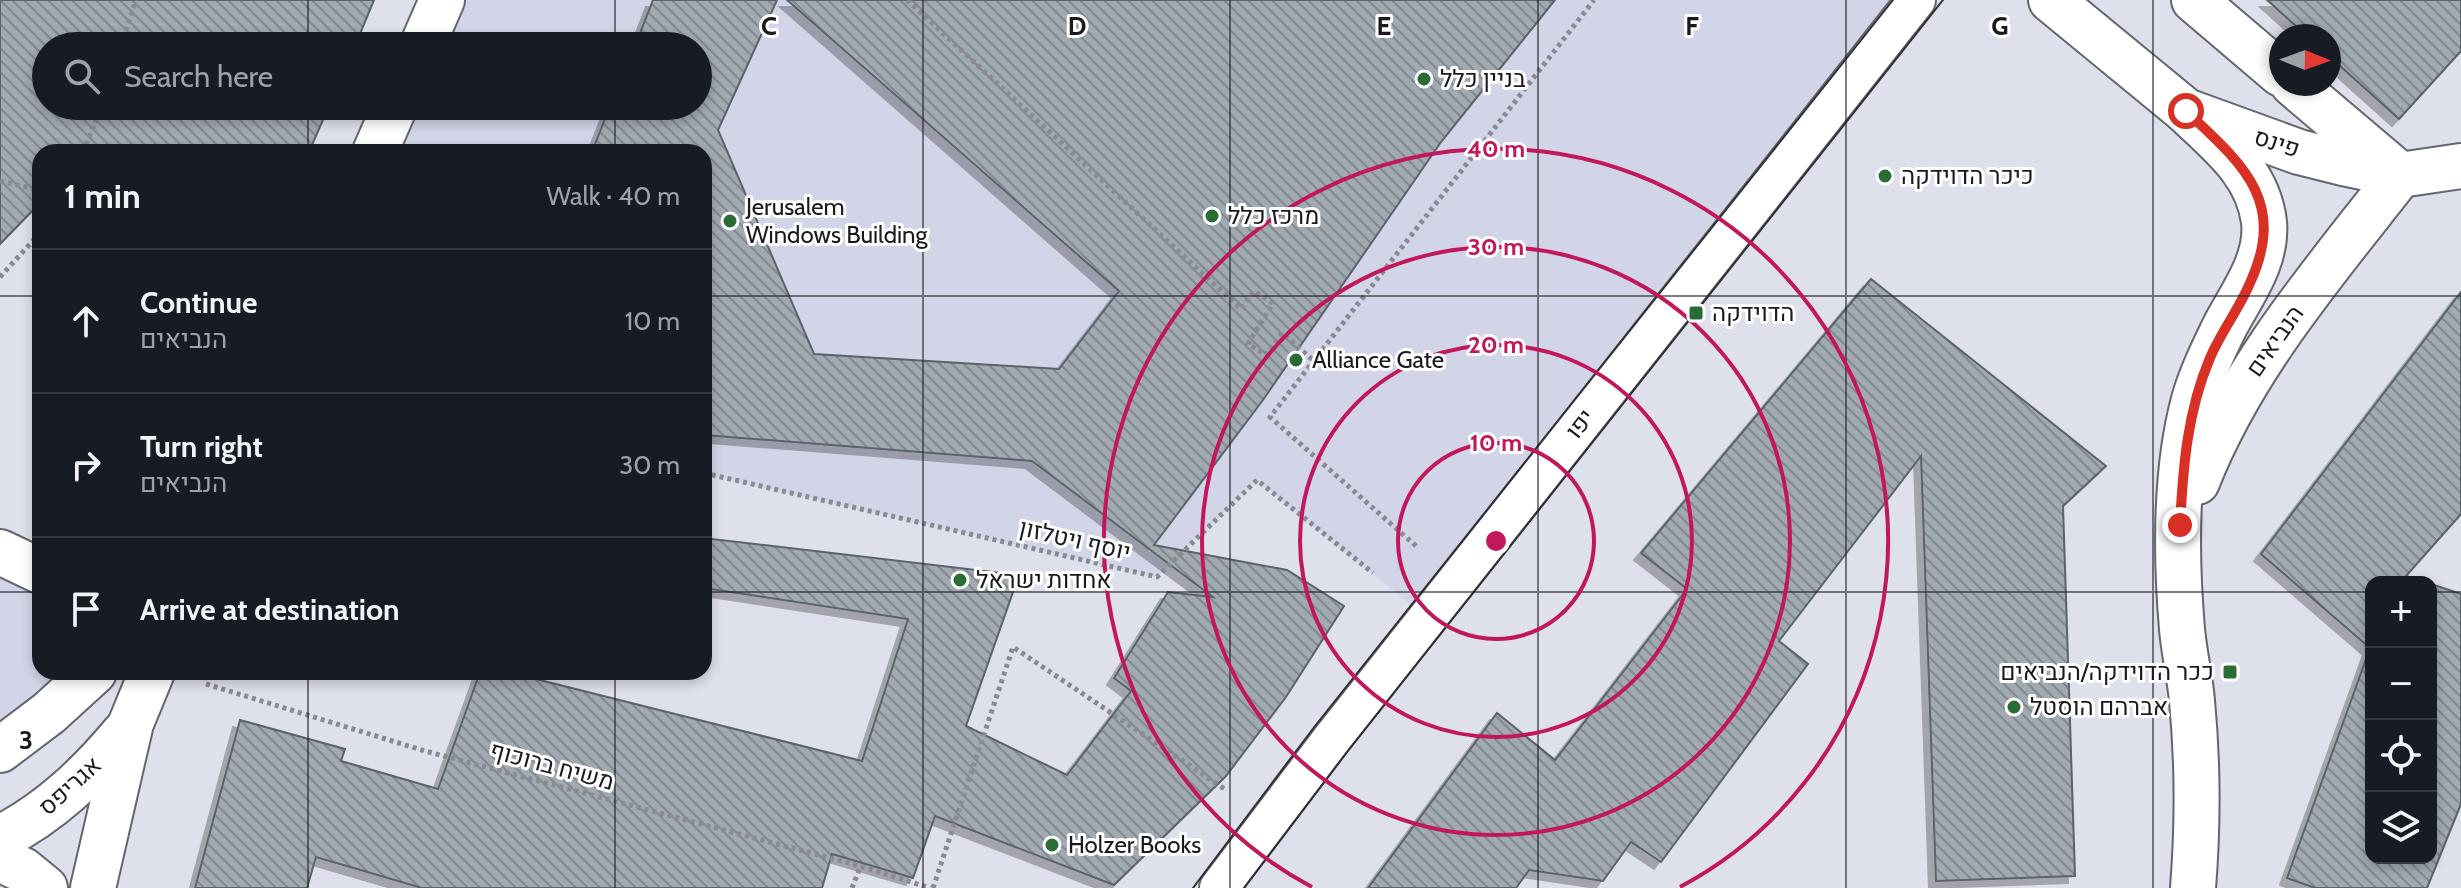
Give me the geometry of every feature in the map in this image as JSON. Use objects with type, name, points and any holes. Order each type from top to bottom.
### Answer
[{"type":"street","points":[[428,32],[442,0]]},
{"type":"street","name":"יפו","points":[[1219,888],[1340,728],[1916,0]]},
{"type":"street","name":"פינס","points":[[2051,0],[2186,111],[2299,152],[2400,175],[2461,165]]},
{"type":"street","points":[[2194,0],[2269,64]]},
{"type":"street","name":"פינס","points":[[2307,96],[2400,175]]},
{"type":"street","name":"הנביאים","points":[[2186,111],[2246,172],[2255,187],[2264,225],[2263,243],[2250,283],[2210,358],[2194,400],[2183,461],[2180,525],[2182,630],[2192,697],[2197,771],[2193,888]]},
{"type":"street","points":[[378,144],[389,120]]},
{"type":"street","name":"הנביאים","points":[[2180,525],[2206,459],[2249,376],[2400,175]]},
{"type":"street","points":[[0,552],[32,567]]},
{"type":"street","points":[[0,750],[49,713],[85,680]]},
{"type":"street","name":"אגריפס","points":[[93,888],[131,723],[149,680]]},
{"type":"street","name":"אגריפס","points":[[0,838],[66,795],[131,723]]},
{"type":"street","points":[[0,859],[23,870],[45,888]]},
{"type":"path","points":[[126,32],[136,0]]},
{"type":"path","points":[[907,0],[1241,309],[1254,291],[1273,303],[1248,344],[1266,355],[1282,333],[1314,361]]},
{"type":"path","points":[[1419,549],[1270,417],[1594,0]]},
{"type":"path","points":[[86,144],[96,120]]},
{"type":"path","points":[[0,181],[32,188]]},
{"type":"path","points":[[0,277],[32,242]]},
{"type":"path","name":"יוסף ויטלזון","points":[[712,475],[1157,577],[1257,480],[1373,573]]},
{"type":"path","points":[[931,888],[1013,647],[1271,819]]},
{"type":"path","name":"משיח ברוכוף","points":[[197,681],[425,751],[860,866],[931,888]]},
{"type":"path","points":[[852,888],[860,866]]},
{"type":"shaded area","points":[[442,0],[1916,0],[1427,618],[1257,480],[1157,577],[712,476],[712,144],[378,144],[389,120],[712,120],[712,32],[428,32]]},
{"type":"shaded area","points":[[0,552],[32,566],[32,680],[84,680],[0,750]]},
{"type":"building","points":[[0,0],[374,0],[361,32],[32,32],[32,120],[323,120],[312,144],[32,144],[32,211],[0,244]]},
{"type":"building","points":[[653,0],[777,0],[718,130],[814,354],[1059,369],[1119,291],[787,0],[1555,0],[1441,142],[1263,400],[1154,545],[1287,570],[1344,606],[1286,697],[1226,776],[1114,885],[935,816],[913,878],[832,854],[822,888],[422,888],[316,857],[307,888],[195,888],[240,720],[345,749],[341,761],[438,789],[477,680],[540,680],[862,761],[908,619],[712,589],[712,539],[1019,575],[966,726],[1067,775],[1131,691],[1114,678],[1168,592],[1213,597],[1032,461],[712,436],[712,144],[595,144],[605,120],[712,120],[712,32],[640,32]]},
{"type":"building","points":[[2267,0],[2461,0],[2461,51],[2399,119],[2341,67],[2341,24],[2294,24]]},
{"type":"building","points":[[1871,279],[2106,466],[2063,506],[2075,876],[1936,881],[1921,456],[1779,641],[1808,664],[1661,862],[1631,842],[1603,881],[1529,870],[1516,888],[1368,888],[1497,713],[1555,760],[1687,589],[1641,553]]},
{"type":"building","points":[[2461,292],[2461,514],[2406,576],[2365,576],[2365,644],[2261,554]]},
{"type":"building","points":[[2437,586],[2461,594],[2461,804],[2437,863]]},
{"type":"building","points":[[2365,662],[2365,864],[2437,864],[2427,888],[2315,888],[2287,878]]},
{"type":"tram line","points":[[1193,888],[1315,726],[1893,0]]},
{"type":"tram line","points":[[1244,888],[1347,752],[1943,0]]},
{"type":"place","name":"בניין כלל","points":[[1424,79]]},
{"type":"place","name":"כיכר הדוידקה","points":[[1885,176]]},
{"type":"place","name":"מרכז כלל","points":[[1212,216]]},
{"type":"place","name":"Jerusalem Windows Building","points":[[730,221]]},
{"type":"place","name":"הדוידקה","points":[[1696,313]]},
{"type":"place","name":"Alliance Gate","points":[[1296,360]]},
{"type":"place","name":"אחדות ישראל","points":[[960,580]]},
{"type":"place","name":"ככר הדוידקה/הנביאים","points":[[2230,672]]},
{"type":"place","name":"אברהם הוסטל","points":[[2014,707]]},
{"type":"place","name":"Holzer Books","points":[[1052,845]]},
{"type":"route","points":[[2180,525],[2183,461],[2194,400],[2210,358],[2250,283],[2263,243],[2264,225],[2255,187],[2246,172],[2186,111]]}]
